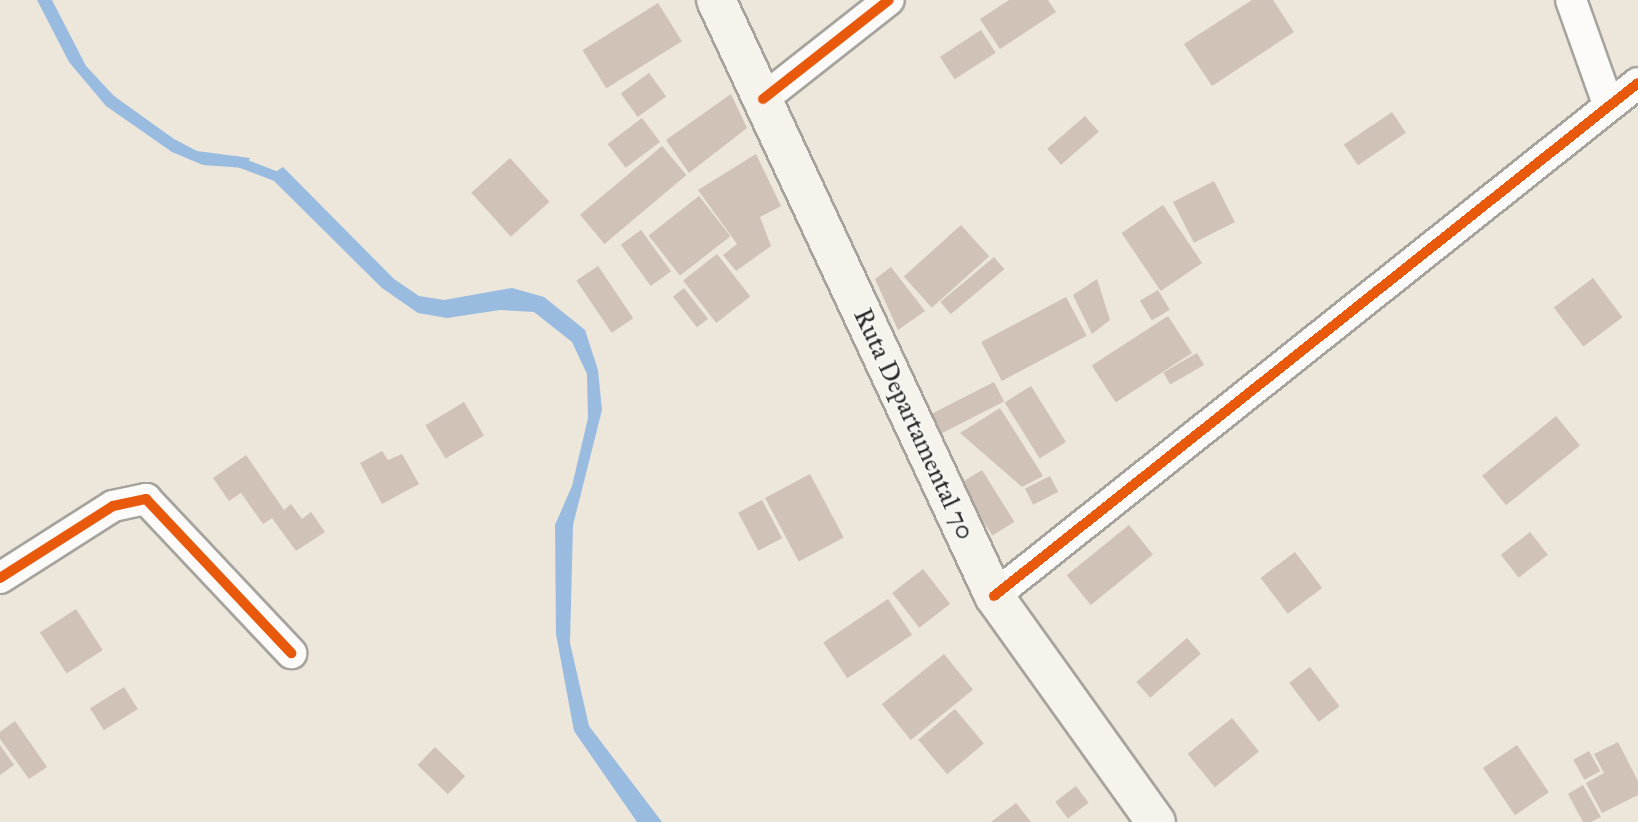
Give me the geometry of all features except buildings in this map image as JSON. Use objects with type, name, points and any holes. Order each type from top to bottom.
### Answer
[{"type":"main road","name":"Ruta Departamental 70","points":[[716,0],[995,596],[1156,822]]},
{"type":"street","points":[[764,99],[889,0]]},
{"type":"street","points":[[1571,0],[1608,104]]},
{"type":"street","points":[[995,596],[1608,104],[1638,83]]},
{"type":"street","points":[[0,578],[113,506],[146,499],[292,653]]},
{"type":"water","points":[[37,0],[52,0],[86,66],[114,96],[174,139],[197,151],[250,158],[245,168],[203,165],[172,152],[106,106],[69,62]]},
{"type":"water","points":[[283,167],[394,279],[419,296],[444,300],[512,288],[544,297],[585,330],[598,370],[602,410],[573,525],[570,643],[589,726],[662,822],[637,822],[574,731],[556,634],[555,525],[572,486],[588,418],[587,374],[572,342],[534,312],[500,310],[447,318],[418,313],[382,288],[269,176]]},
{"type":"waterway","points":[[236,161],[283,179]]},
{"type":"cycle path","points":[[763,99],[889,0]]},
{"type":"cycle path","points":[[994,596],[1638,83]]},
{"type":"cycle path","points":[[0,578],[113,506],[146,499],[291,653]]}]
